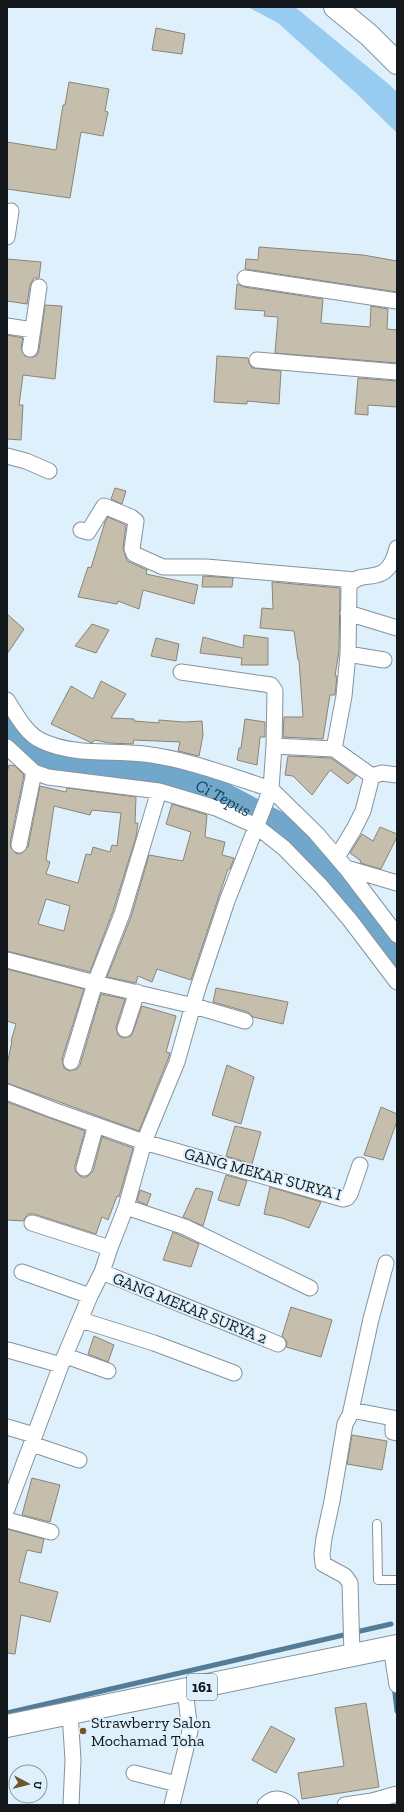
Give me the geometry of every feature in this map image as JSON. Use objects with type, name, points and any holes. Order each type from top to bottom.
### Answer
[{"type":"main road","points":[[335,7],[368,35],[397,63]]},
{"type":"main road","name":"161","points":[[7,1726],[185,1690],[352,1640],[394,1647]]},
{"type":"street","points":[[7,237],[11,211]]},
{"type":"street","points":[[245,278],[397,301]]},
{"type":"street","points":[[30,349],[39,287]]},
{"type":"street","points":[[7,326],[33,330]]},
{"type":"street","points":[[257,360],[397,372]]},
{"type":"street","points":[[7,456],[26,461],[49,471]]},
{"type":"street","points":[[81,530],[88,532],[104,506],[131,517],[136,522],[132,549],[134,554],[163,567],[206,567],[355,580],[382,574],[390,568],[397,548]]},
{"type":"street","points":[[334,749],[344,696],[348,654],[349,586],[355,580]]},
{"type":"street","points":[[348,613],[397,628]]},
{"type":"street","points":[[348,654],[384,660]]},
{"type":"street","points":[[9,1500],[63,1361],[90,1296],[102,1272],[126,1207],[144,1142],[177,1062],[197,992],[226,901],[270,792],[274,746],[275,691],[271,684],[181,672]]},
{"type":"street","points":[[7,700],[31,734],[41,741],[56,746],[81,751],[145,754],[199,766],[270,792],[316,833],[341,862],[397,934]]},
{"type":"street","points":[[274,746],[334,749],[372,776]]},
{"type":"street","points":[[7,747],[34,772],[48,777],[159,791],[258,822],[321,886],[350,920],[397,982]]},
{"type":"street","points":[[19,845],[34,772]]},
{"type":"street","points":[[372,776],[382,773],[397,775]]},
{"type":"street","points":[[341,862],[363,811],[372,776]]},
{"type":"street","points":[[72,1062],[95,983],[122,914],[159,791]]},
{"type":"street","points":[[341,862],[397,882]]},
{"type":"street","points":[[7,960],[95,983],[194,1006],[245,1021]]},
{"type":"street","points":[[125,1029],[137,992]]},
{"type":"street","points":[[7,1092],[144,1142]]},
{"type":"street","points":[[84,1168],[96,1125]]},
{"type":"street","name":"GANG MEKAR SURYA I","points":[[144,1142],[344,1199],[350,1194],[360,1165]]},
{"type":"street","points":[[126,1207],[184,1227],[310,1288]]},
{"type":"street","points":[[32,1223],[110,1248]]},
{"type":"street","points":[[352,1640],[349,1580],[345,1576],[323,1564],[322,1554],[345,1424],[351,1410],[371,1319],[386,1263]]},
{"type":"street","points":[[22,1272],[90,1296]]},
{"type":"street","name":"GANG MEKAR SURYA 2","points":[[102,1272],[278,1344]]},
{"type":"street","points":[[81,1320],[154,1343],[234,1373]]},
{"type":"street","points":[[8,1350],[108,1371]]},
{"type":"street","points":[[351,1410],[393,1418],[393,1432],[397,1433]]},
{"type":"street","points":[[7,1426],[79,1460]]},
{"type":"street","points":[[7,1520],[51,1532]]},
{"type":"street","points":[[394,1647],[397,1685]]},
{"type":"street","points":[[172,1805],[190,1731],[185,1690]]},
{"type":"street","points":[[70,1714],[73,1760],[71,1805]]},
{"type":"street","points":[[134,1773],[177,1784]]},
{"type":"street","points":[[344,1805],[372,1803],[397,1794]]},
{"type":"street","points":[[265,1805],[274,1798],[279,1798],[291,1805]]},
{"type":"lane","points":[[377,1524],[378,1580],[397,1580]]},
{"type":"shaded area","points":[[248,7],[295,7],[391,86],[397,92],[397,133],[356,93],[278,23]]},
{"type":"building","points":[[156,28],[185,34],[182,54],[152,50]]},
{"type":"building","points":[[69,82],[109,89],[105,111],[108,112],[103,136],[81,132],[70,198],[7,189],[7,142],[56,150],[63,105],[65,105]]},
{"type":"building","points":[[259,247],[363,255],[397,261],[397,292],[245,269],[246,259],[258,260]]},
{"type":"building","points":[[7,259],[41,262],[39,278],[34,278],[30,285],[27,304],[7,301]]},
{"type":"building","points":[[237,284],[244,287],[323,299],[321,323],[370,327],[371,306],[388,309],[387,329],[397,330],[397,363],[275,353],[278,317],[264,316],[265,311],[235,309]]},
{"type":"building","points":[[45,305],[62,306],[55,379],[23,375],[19,405],[23,405],[21,440],[7,439],[7,335],[23,338],[21,348],[25,356],[33,357],[37,355]]},
{"type":"building","points":[[217,356],[248,358],[252,368],[281,371],[279,404],[247,401],[247,404],[214,402]]},
{"type":"building","points":[[358,378],[397,381],[397,407],[368,405],[368,415],[355,414]]},
{"type":"building","points":[[115,488],[126,491],[122,504],[111,499]]},
{"type":"building","points":[[108,517],[126,525],[123,548],[127,561],[147,570],[146,574],[198,585],[194,604],[143,590],[139,609],[118,601],[117,604],[78,597],[88,567],[91,568],[105,522]]},
{"type":"building","points":[[203,576],[233,578],[232,587],[202,587]]},
{"type":"building","points":[[272,582],[340,588],[339,651],[335,676],[337,676],[335,695],[330,695],[323,739],[283,737],[284,717],[303,717],[299,660],[294,631],[260,628],[262,608],[273,609]]},
{"type":"building","points":[[7,614],[24,629],[7,654]]},
{"type":"building","points":[[92,624],[109,630],[96,653],[75,646]]},
{"type":"building","points":[[244,635],[268,638],[268,665],[241,665],[242,658],[200,653],[203,637],[243,648]]},
{"type":"building","points":[[156,638],[179,644],[176,661],[151,656]]},
{"type":"building","points":[[101,681],[126,694],[111,718],[134,719],[134,721],[159,723],[159,720],[184,722],[202,721],[203,735],[199,756],[178,751],[180,742],[134,740],[133,744],[109,743],[95,740],[92,743],[51,724],[71,686],[93,699]]},
{"type":"building","points":[[245,719],[265,722],[265,737],[260,737],[257,765],[237,760],[239,748],[241,748]]},
{"type":"building","points":[[288,756],[331,758],[356,776],[348,784],[330,770],[312,795],[293,776],[285,775]]},
{"type":"building","points":[[9,765],[15,766],[24,775],[10,843],[11,848],[17,854],[22,853],[28,847],[40,786],[66,792],[67,788],[136,797],[135,823],[138,823],[136,837],[113,911],[90,972],[7,951],[7,772]],"holes":[[[54,806],[90,815],[92,810],[121,813],[117,846],[112,845],[110,852],[93,847],[91,855],[86,854],[78,883],[46,874],[50,862],[46,860]],[[46,899],[70,906],[64,931],[38,924]]]},
{"type":"building","points":[[172,804],[207,815],[205,837],[225,842],[222,855],[234,858],[230,869],[228,869],[191,980],[157,969],[152,982],[138,976],[136,983],[107,977],[131,917],[149,855],[183,861],[191,832],[166,824]]},
{"type":"building","points":[[380,827],[397,834],[397,837],[381,869],[360,863],[361,861],[350,853],[362,834],[373,841]]},
{"type":"building","points":[[7,969],[84,989],[62,1059],[64,1068],[69,1071],[77,1069],[80,1065],[101,994],[125,999],[116,1027],[118,1035],[123,1038],[131,1036],[142,1006],[176,1016],[166,1052],[170,1053],[139,1131],[7,1083],[7,1065],[11,1041],[16,1024],[7,1021]]},
{"type":"building","points":[[216,988],[288,1002],[283,1024],[253,1017],[248,1012],[213,1002]]},
{"type":"building","points":[[227,1065],[254,1077],[241,1124],[212,1115]]},
{"type":"building","points":[[7,1102],[85,1131],[75,1166],[75,1171],[81,1177],[87,1177],[93,1171],[102,1137],[133,1148],[119,1197],[117,1196],[108,1220],[102,1217],[96,1234],[34,1214],[28,1214],[23,1221],[7,1220]]},
{"type":"building","points":[[381,1107],[397,1114],[397,1121],[383,1160],[364,1155]]},
{"type":"building","points":[[235,1126],[261,1132],[252,1164],[226,1156]]},
{"type":"building","points":[[226,1175],[247,1181],[239,1206],[218,1200]]},
{"type":"building","points":[[270,1187],[321,1202],[309,1228],[282,1218],[264,1214]]},
{"type":"building","points":[[196,1188],[213,1192],[203,1226],[183,1217]]},
{"type":"building","points":[[140,1190],[151,1194],[147,1205],[137,1201]]},
{"type":"building","points":[[173,1232],[199,1244],[191,1267],[163,1260]]},
{"type":"building","points":[[291,1307],[332,1320],[321,1357],[286,1347],[287,1342],[282,1336]]},
{"type":"building","points":[[94,1336],[114,1345],[108,1362],[88,1354]]},
{"type":"building","points":[[352,1435],[387,1441],[382,1470],[347,1464]]},
{"type":"building","points":[[32,1478],[60,1485],[50,1522],[22,1515]]},
{"type":"building","points":[[7,1529],[44,1539],[41,1553],[27,1550],[19,1582],[58,1592],[50,1622],[21,1615],[15,1654],[7,1653]]},
{"type":"building","points":[[366,1703],[379,1787],[302,1799],[298,1773],[344,1766],[335,1708]]},
{"type":"building","points":[[271,1726],[295,1739],[276,1773],[252,1760]]},
{"type":"waterway","name":"Ci Tepus","points":[[7,719],[34,755],[190,780],[290,833],[359,911],[397,959]]},
{"type":"waterway","points":[[356,1632],[391,1624]]},
{"type":"waterway","points":[[7,1713],[348,1634]]},
{"type":"waterway","points":[[394,1685],[397,1711]]},
{"type":"place","name":"Strawberry Salon Mochamad Toha","points":[[83,1731]]}]
